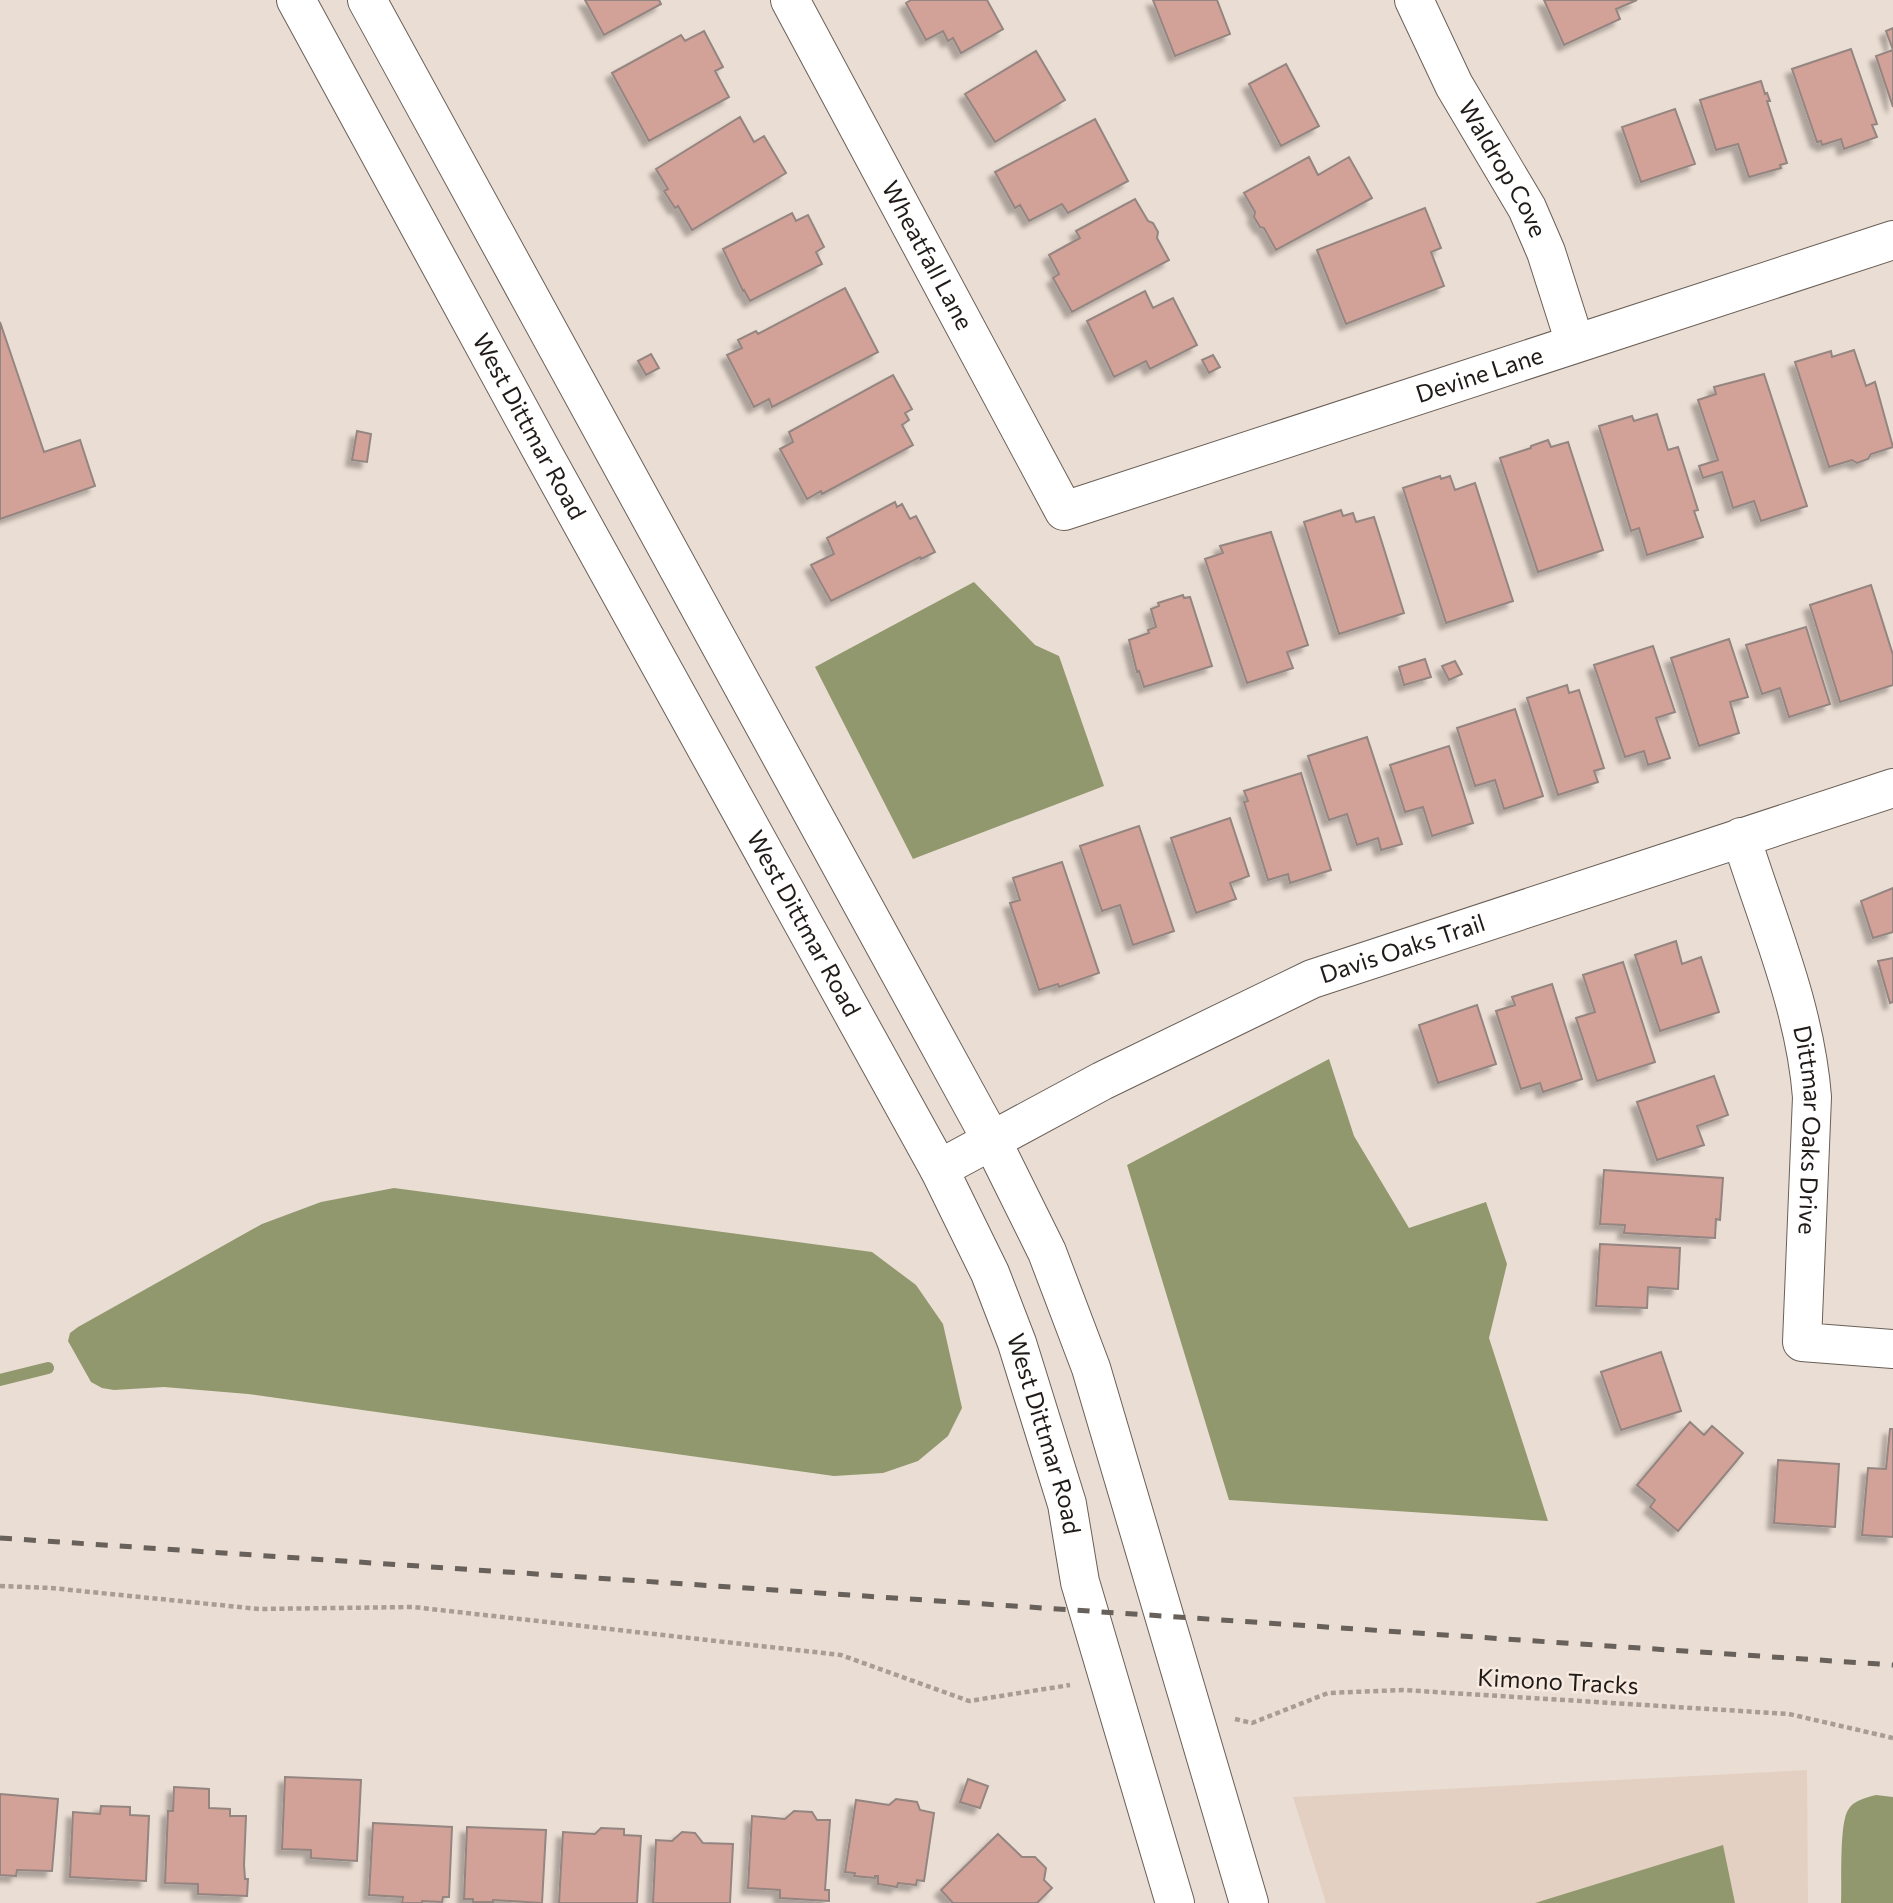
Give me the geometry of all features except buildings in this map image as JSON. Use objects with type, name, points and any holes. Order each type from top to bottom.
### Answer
[{"type":"street","name":"West Dittmar Road","points":[[296,0],[939,1169],[990,1273],[1017,1343],[1067,1504],[1080,1582],[1175,1903]]},
{"type":"street","points":[[367,0],[992,1141],[1047,1252],[1091,1368],[1249,1903]]},
{"type":"street","name":"Wheatfall Lane","points":[[789,0],[1064,512]]},
{"type":"street","name":"Waldrop Cove","points":[[1414,0],[1454,85],[1527,208],[1546,252],[1575,343]]},
{"type":"street","name":"Devine Lane","points":[[1064,512],[1893,240]]},
{"type":"street","name":"Davis Oaks Trail","points":[[939,1169],[1102,1081],[1312,979],[1893,788]]},
{"type":"street","name":"Dittmar Oaks Drive","points":[[1741,837],[1791,984],[1809,1057],[1811,1097],[1802,1342],[1893,1349]]},
{"type":"path","points":[[0,1586],[51,1588],[259,1609],[413,1607],[841,1655],[970,1701],[1108,1677]]},
{"type":"path","name":"Kimono Tracks","points":[[1225,1717],[1252,1723],[1328,1693],[1403,1690],[1789,1714],[1893,1738]]},
{"type":"shaded area","points":[[974,582],[1035,645],[1059,656],[1104,786],[913,859],[815,667]]},
{"type":"shaded area","points":[[1329,1059],[1354,1136],[1409,1228],[1486,1202],[1507,1264],[1489,1338],[1548,1521],[1229,1500],[1127,1165]]},
{"type":"shaded area","points":[[394,1188],[872,1252],[916,1285],[943,1324],[962,1408],[948,1436],[918,1461],[883,1473],[834,1476],[248,1394],[164,1387],[114,1390],[102,1388],[91,1382],[68,1341],[70,1333],[78,1327],[262,1224],[321,1202]]},
{"type":"shaded area","points":[[1807,1770],[1808,1903],[1326,1903],[1293,1797]]},
{"type":"shaded area","points":[[1876,1795],[1893,1797],[1893,1903],[1841,1903],[1845,1817],[1853,1804]]},
{"type":"shaded area","points":[[1723,1845],[1735,1903],[1535,1903]]},
{"type":"waterway","points":[[0,1380],[48,1368]]},
{"type":"railway","points":[[0,1538],[1893,1665]]}]
